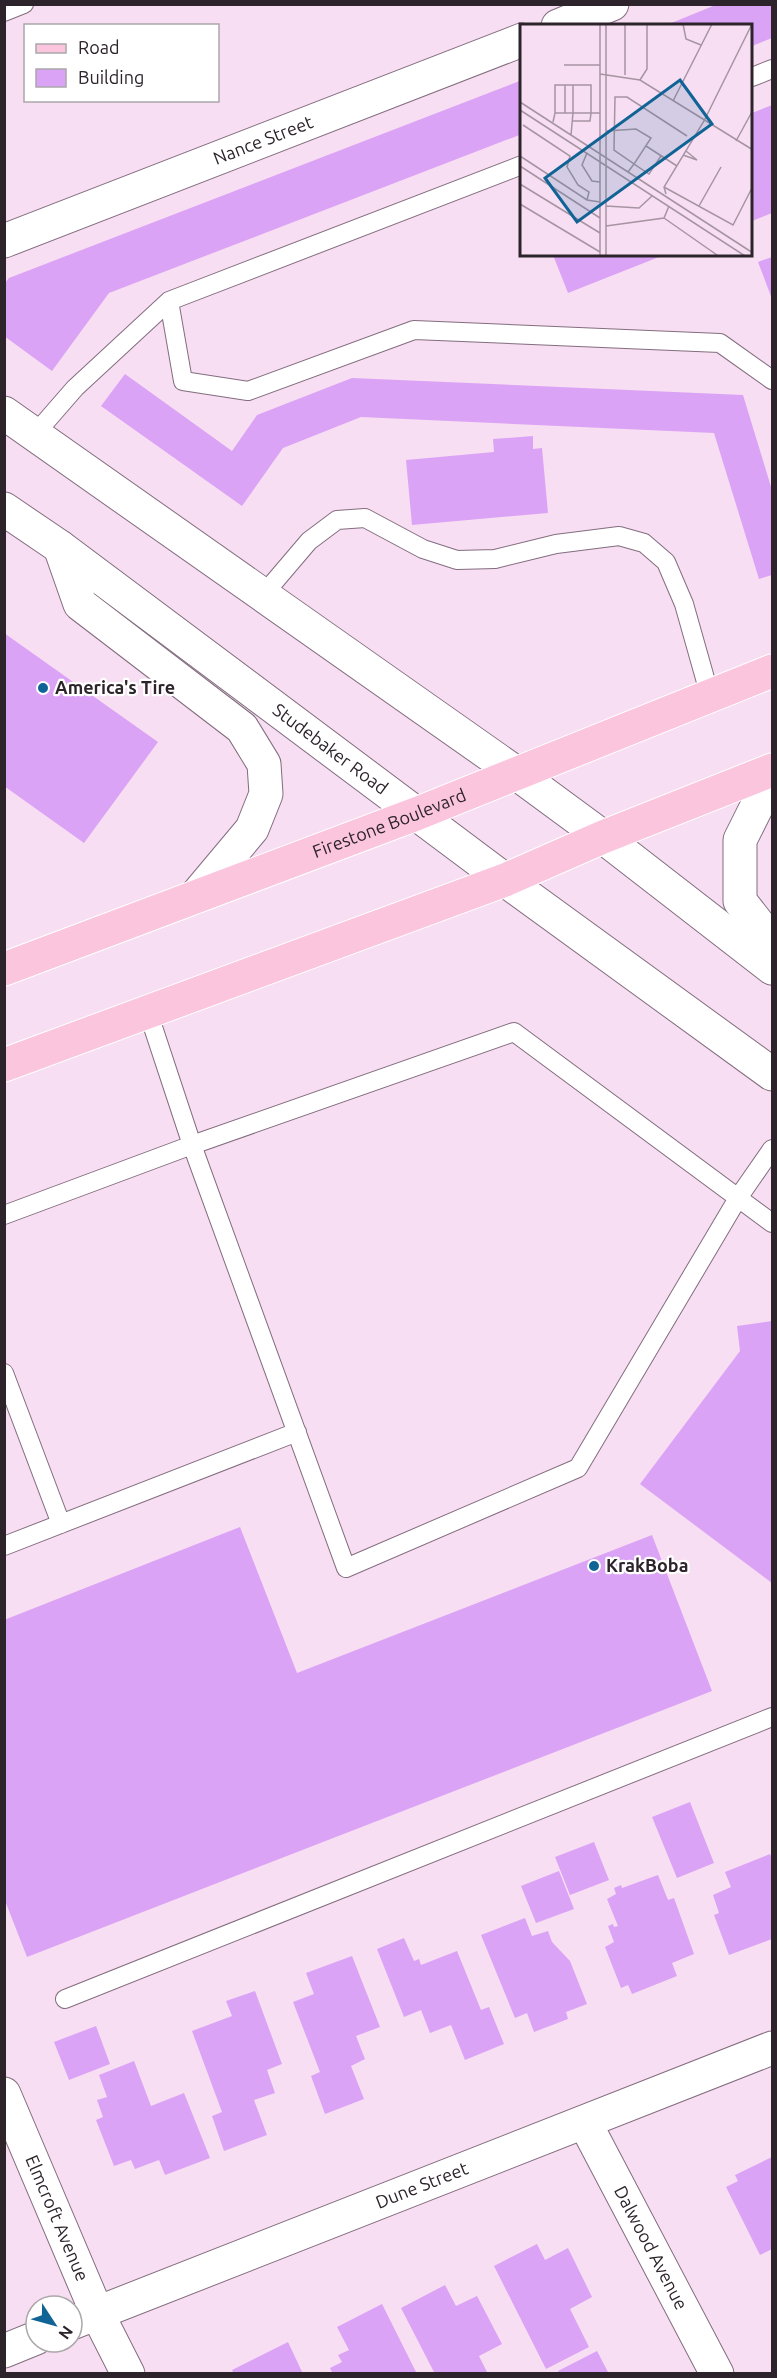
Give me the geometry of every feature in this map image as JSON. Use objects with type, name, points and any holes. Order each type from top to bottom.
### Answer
[{"type":"main road","points":[[563,24],[612,4]]},
{"type":"main road","name":"Nance Street","points":[[4,241],[520,41]]},
{"type":"main road","points":[[4,413],[516,773],[603,837],[772,968]]},
{"type":"main road","name":"Studebaker Road","points":[[4,509],[60,547],[505,880],[772,1074]]},
{"type":"main road","points":[[60,547],[80,604],[242,728],[264,764],[266,794],[252,829],[195,897]]},
{"type":"main road","name":"Firestone Boulevard","points":[[4,969],[416,814],[772,671]]},
{"type":"main road","points":[[4,1065],[505,880],[603,837],[772,770]]},
{"type":"main road","points":[[772,776],[740,840],[740,901],[772,942]]},
{"type":"main road","name":"Dune Street","points":[[85,2318],[772,2048]]},
{"type":"main road","name":"Elmcroft Avenue","points":[[4,2094],[85,2318],[128,2373]]},
{"type":"main road","name":"Dalwood Avenue","points":[[585,2123],[717,2373]]},
{"type":"main road","points":[[4,2351],[24,2343]]},
{"type":"lane","points":[[4,12],[24,4]]},
{"type":"lane","points":[[753,77],[772,69]]},
{"type":"lane","points":[[35,434],[75,388],[169,301],[520,166]]},
{"type":"lane","points":[[169,301],[183,381],[248,392],[414,330],[720,343],[772,380]]},
{"type":"lane","points":[[263,595],[309,541],[337,520],[365,518],[423,549],[457,560],[495,559],[556,544],[619,536],[644,543],[666,562],[684,604],[710,696]]},
{"type":"lane","points":[[148,1012],[192,1145],[346,1568],[578,1468],[738,1198],[772,1149]]},
{"type":"lane","points":[[4,1215],[192,1145],[514,1032],[772,1223]]},
{"type":"lane","points":[[4,1373],[61,1524]]},
{"type":"lane","points":[[4,1546],[297,1432]]},
{"type":"lane","points":[[65,1999],[772,1717]]},
{"type":"building","points":[[718,4],[772,4],[772,38],[753,46],[753,24],[669,24]]},
{"type":"building","points":[[520,81],[520,135],[109,293],[52,371],[4,336],[4,284],[9,278]]},
{"type":"building","points":[[772,105],[772,213],[753,221],[753,113]]},
{"type":"building","points":[[553,256],[661,256],[568,293]]},
{"type":"building","points":[[772,257],[772,299],[758,262]]},
{"type":"building","points":[[125,374],[232,451],[257,415],[352,378],[743,395],[772,490],[772,575],[759,579],[714,433],[361,417],[283,448],[242,506],[101,406]]},
{"type":"building","points":[[533,436],[533,449],[542,448],[548,513],[412,525],[406,460],[494,452],[493,439]]},
{"type":"building","name":"America's Tire","points":[[4,633],[158,742],[84,843],[4,786]]},
{"type":"building","points":[[772,1321],[772,1583],[640,1484],[740,1351],[737,1326]]},
{"type":"building","points":[[240,1527],[297,1673],[652,1535],[712,1691],[27,1957],[4,1898],[4,1620]]},
{"type":"building","points":[[690,1802],[714,1863],[677,1878],[652,1817]]},
{"type":"building","points":[[594,1842],[609,1880],[570,1895],[555,1857]]},
{"type":"building","points":[[770,1854],[772,1859],[772,1939],[729,1955],[714,1915],[719,1913],[713,1895],[731,1887],[725,1872]]},
{"type":"building","points":[[559,1871],[574,1909],[536,1923],[521,1886]]},
{"type":"building","points":[[658,1875],[668,1900],[674,1898],[694,1954],[672,1963],[677,1976],[632,1994],[628,1985],[621,1988],[605,1947],[614,1942],[608,1926],[613,1924],[614,1927],[618,1926],[607,1899],[616,1894],[614,1888],[621,1885],[622,1888]]},
{"type":"building","points":[[525,1918],[532,1936],[548,1931],[552,1942],[570,1961],[587,2004],[566,2012],[568,2019],[534,2032],[527,2013],[515,2018],[481,1935]]},
{"type":"building","points":[[404,1938],[414,1961],[419,1959],[421,1965],[457,1951],[481,2010],[489,2007],[504,2044],[465,2060],[451,2025],[430,2033],[421,2010],[404,2017],[377,1949]]},
{"type":"building","points":[[352,1956],[380,2027],[356,2036],[365,2059],[351,2066],[364,2099],[325,2114],[311,2076],[320,2072],[293,2002],[314,1994],[306,1973]]},
{"type":"building","points":[[255,1991],[282,2064],[267,2070],[275,2093],[254,2100],[267,2135],[224,2151],[212,2116],[222,2112],[192,2031],[232,2016],[226,2001]]},
{"type":"building","points":[[96,2026],[110,2064],[69,2080],[54,2042]]},
{"type":"building","points":[[134,2061],[151,2106],[184,2093],[210,2158],[165,2175],[159,2160],[135,2169],[131,2160],[114,2166],[96,2120],[103,2117],[97,2100],[107,2097],[99,2075]]},
{"type":"building","points":[[772,2157],[772,2249],[760,2255],[726,2187],[738,2181],[735,2175]]},
{"type":"building","points":[[537,2244],[545,2260],[568,2248],[592,2297],[570,2309],[589,2347],[546,2369],[494,2266]]},
{"type":"building","points":[[445,2285],[456,2306],[477,2296],[502,2344],[479,2356],[488,2374],[435,2374],[401,2308]]},
{"type":"building","points":[[382,2304],[417,2374],[333,2374],[330,2368],[342,2362],[338,2355],[349,2350],[337,2327]]},
{"type":"building","points":[[288,2342],[303,2374],[234,2374],[232,2370]]},
{"type":"building","points":[[597,2351],[609,2374],[560,2374],[558,2371]]},
{"type":"place","name":"America's Tire","points":[[43,688]]},
{"type":"place","name":"KrakBoba","points":[[594,1566]]}]
